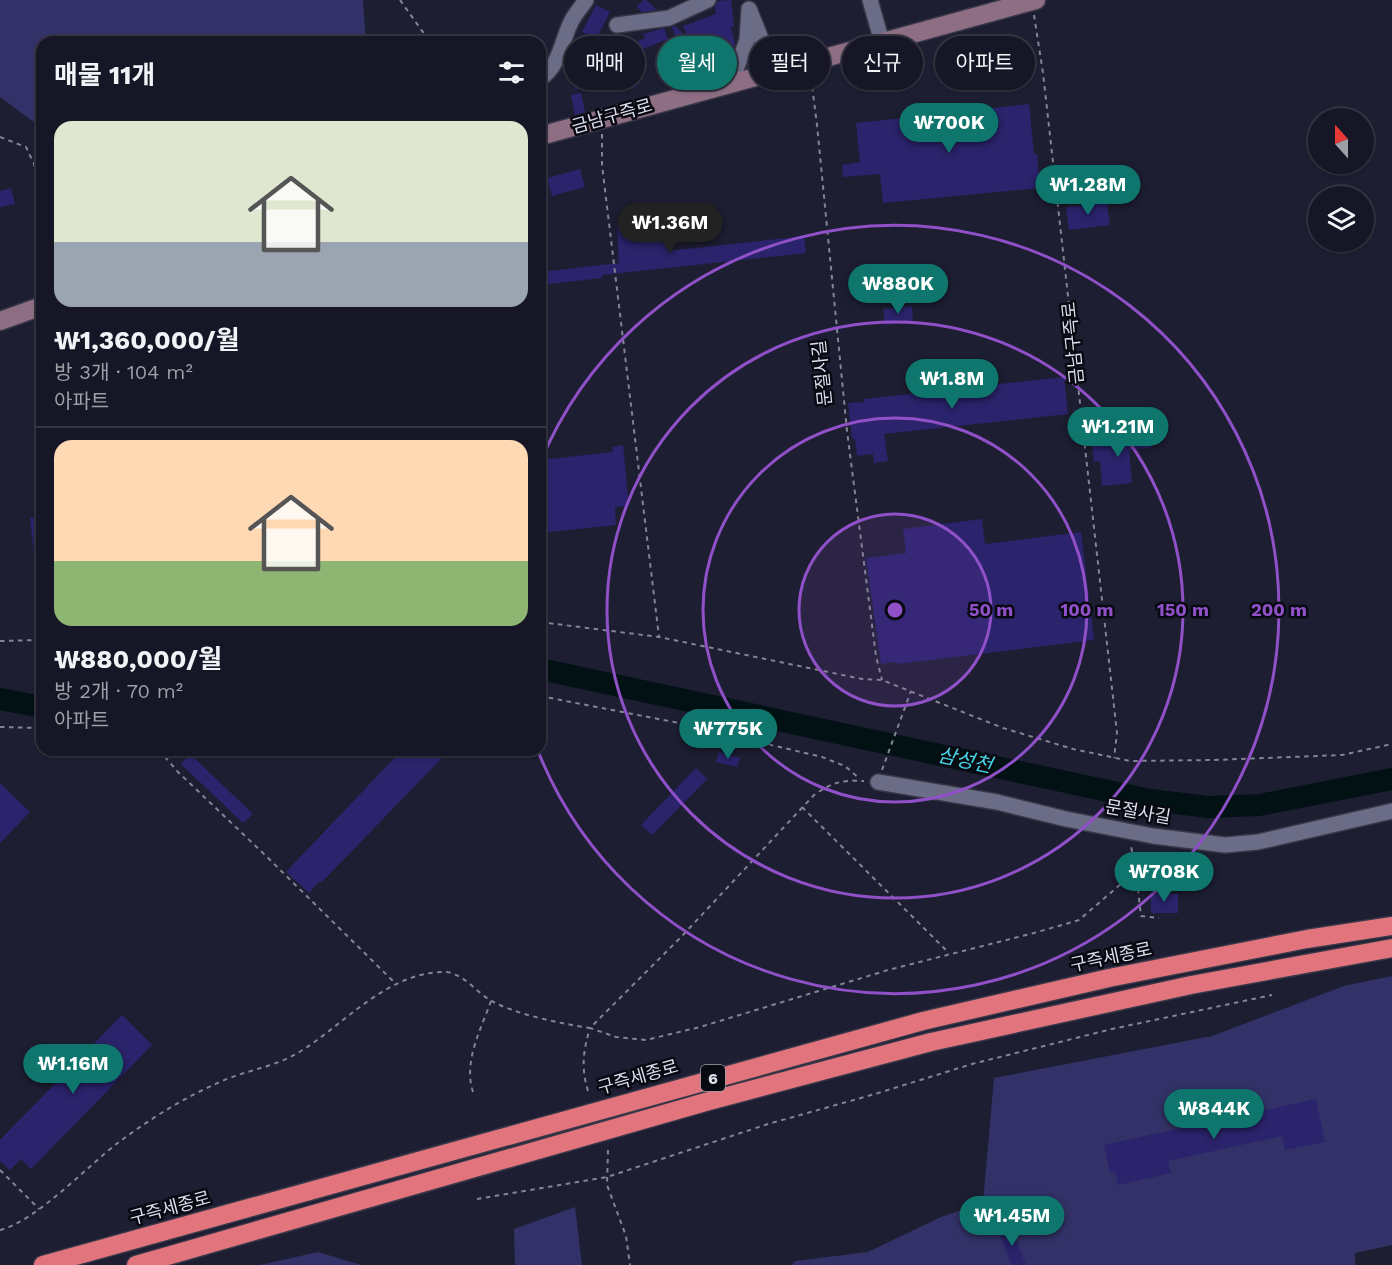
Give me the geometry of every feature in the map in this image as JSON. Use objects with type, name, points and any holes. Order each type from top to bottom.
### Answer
[{"type":"highway","name":"구즉세종로","points":[[43,1265],[923,1021],[1109,978],[1307,939],[1392,926]]},
{"type":"highway","name":"6","points":[[136,1265],[710,1101],[931,1042],[1191,984],[1392,948]]},
{"type":"highway","points":[[30,1265],[64,1259]]},
{"type":"main road","name":"금남구즉로","points":[[904,36],[1034,1]]},
{"type":"main road","name":"금남구즉로","points":[[546,134],[706,90]]},
{"type":"main road","points":[[0,321],[36,308]]},
{"type":"street","points":[[546,75],[556,62],[572,20],[586,0]]},
{"type":"street","points":[[617,25],[669,18],[708,0]]},
{"type":"street","points":[[870,0],[880,36]]},
{"type":"street","points":[[748,4],[760,36]]},
{"type":"street","points":[[737,67],[747,40],[748,4]]},
{"type":"street","name":"문절사길","points":[[880,776],[1153,836],[1225,844],[1258,842],[1392,811]]},
{"type":"path","points":[[400,0],[426,36]]},
{"type":"path","name":"금남구즉로","points":[[1034,1],[1117,734],[1114,758]]},
{"type":"path","name":"문절사길","points":[[813,90],[847,431],[876,656],[882,680]]},
{"type":"path","points":[[604,118],[602,165],[659,638]]},
{"type":"path","points":[[0,137],[26,147],[36,172]]},
{"type":"path","points":[[546,623],[659,638],[862,679],[882,680],[1003,728],[1073,749],[1130,761],[1342,755],[1392,744]]},
{"type":"path","points":[[0,641],[36,640]]},
{"type":"path","points":[[588,1091],[583,1074],[583,1052],[590,1029],[682,936],[814,795],[828,785],[842,780],[861,781],[880,776],[911,691]]},
{"type":"path","points":[[546,697],[679,723],[822,757],[845,766],[861,781]]},
{"type":"path","points":[[0,727],[36,728]]},
{"type":"path","points":[[163,756],[396,984]]},
{"type":"path","points":[[802,807],[949,954]]},
{"type":"path","points":[[1128,831],[1136,871],[1141,916],[1159,918]]},
{"type":"path","points":[[0,1230],[14,1227],[120,1142],[164,1112],[222,1081],[300,1052],[371,999],[396,984],[423,974],[454,973],[491,1001],[560,1023],[616,1037],[646,1040],[700,1027],[888,970],[1080,920],[1136,871]]},
{"type":"path","points":[[477,1199],[607,1178],[768,1124],[972,1064],[1112,1029],[1272,995]]},
{"type":"path","points":[[473,1092],[470,1082],[471,1058],[491,1001]]},
{"type":"path","points":[[608,1150],[607,1185],[626,1236],[630,1265]]},
{"type":"path","points":[[0,1170],[39,1209]]},
{"type":"shaded area","points":[[0,0],[363,0],[366,36],[36,36],[36,124],[0,97]]},
{"type":"shaded area","points":[[1392,976],[1392,1245],[1355,1253],[1355,1265],[792,1265],[795,1261],[868,1252],[941,1217],[983,1203],[994,1078],[1212,1036],[1344,986]]},
{"type":"shaded area","points":[[575,1207],[582,1265],[515,1265],[514,1229]]},
{"type":"shaded area","points":[[318,1252],[361,1265],[260,1265]]},
{"type":"building","points":[[643,0],[657,10],[642,12],[637,7]]},
{"type":"building","points":[[731,0],[733,36],[687,36],[683,26],[716,14],[715,7],[718,1]]},
{"type":"building","points":[[596,5],[610,12],[598,36],[590,36],[582,32]]},
{"type":"building","points":[[675,26],[686,36],[676,36],[672,27]]},
{"type":"building","points":[[664,28],[667,36],[657,36],[657,43],[645,48],[643,34]]},
{"type":"building","points":[[581,93],[585,112],[575,115],[571,95]]},
{"type":"building","points":[[1029,104],[1040,188],[883,203],[880,174],[843,177],[842,165],[860,162],[856,123]]},
{"type":"building","points":[[580,169],[585,187],[552,196],[547,178]]},
{"type":"building","points":[[11,188],[15,204],[0,207],[0,191]]},
{"type":"building","points":[[1107,203],[1110,225],[1069,230],[1066,207]]},
{"type":"building","points":[[664,221],[668,251],[804,236],[806,253],[602,275],[602,278],[546,284],[546,271],[619,263],[617,226]]},
{"type":"building","points":[[912,306],[913,321],[885,325],[883,309]]},
{"type":"building","points":[[1064,377],[1068,414],[884,434],[888,461],[874,463],[873,454],[857,456],[855,439],[852,439],[848,403],[864,402],[864,399]]},
{"type":"building","points":[[1150,435],[1151,448],[1129,450],[1132,483],[1102,486],[1100,461],[1094,462],[1092,446],[1106,444],[1106,439]]},
{"type":"building","points":[[623,445],[629,506],[615,507],[616,525],[546,532],[546,459],[613,452],[612,447]]},
{"type":"building","points":[[30,518],[36,518],[36,564],[35,564]]},
{"type":"building","points":[[982,519],[985,544],[1081,532],[1094,640],[881,664],[866,558],[906,553],[903,529]]},
{"type":"building","points":[[719,752],[740,758],[737,767],[716,762]]},
{"type":"building","points":[[188,756],[192,756],[253,814],[243,823],[181,764]]},
{"type":"building","points":[[396,756],[440,756],[442,758],[309,893],[286,872]]},
{"type":"building","points":[[696,768],[707,779],[652,835],[641,825]]},
{"type":"building","points":[[0,783],[30,812],[0,843]]},
{"type":"building","points":[[1151,894],[1178,894],[1178,913],[1151,913]]},
{"type":"building","points":[[122,1015],[152,1045],[31,1169],[21,1159],[10,1170],[0,1161],[0,1140]]},
{"type":"building","points":[[1316,1099],[1325,1142],[1285,1150],[1282,1136],[1168,1161],[1171,1173],[1118,1185],[1115,1172],[1110,1173],[1104,1145]]},
{"type":"building","points":[[1010,1226],[1026,1265],[1012,1265],[998,1231]]},
{"type":"waterway","name":"삼성천","points":[[546,670],[1150,800],[1209,807],[1259,805],[1392,779]]},
{"type":"waterway","name":"삼성천","points":[[0,699],[36,706]]}]
